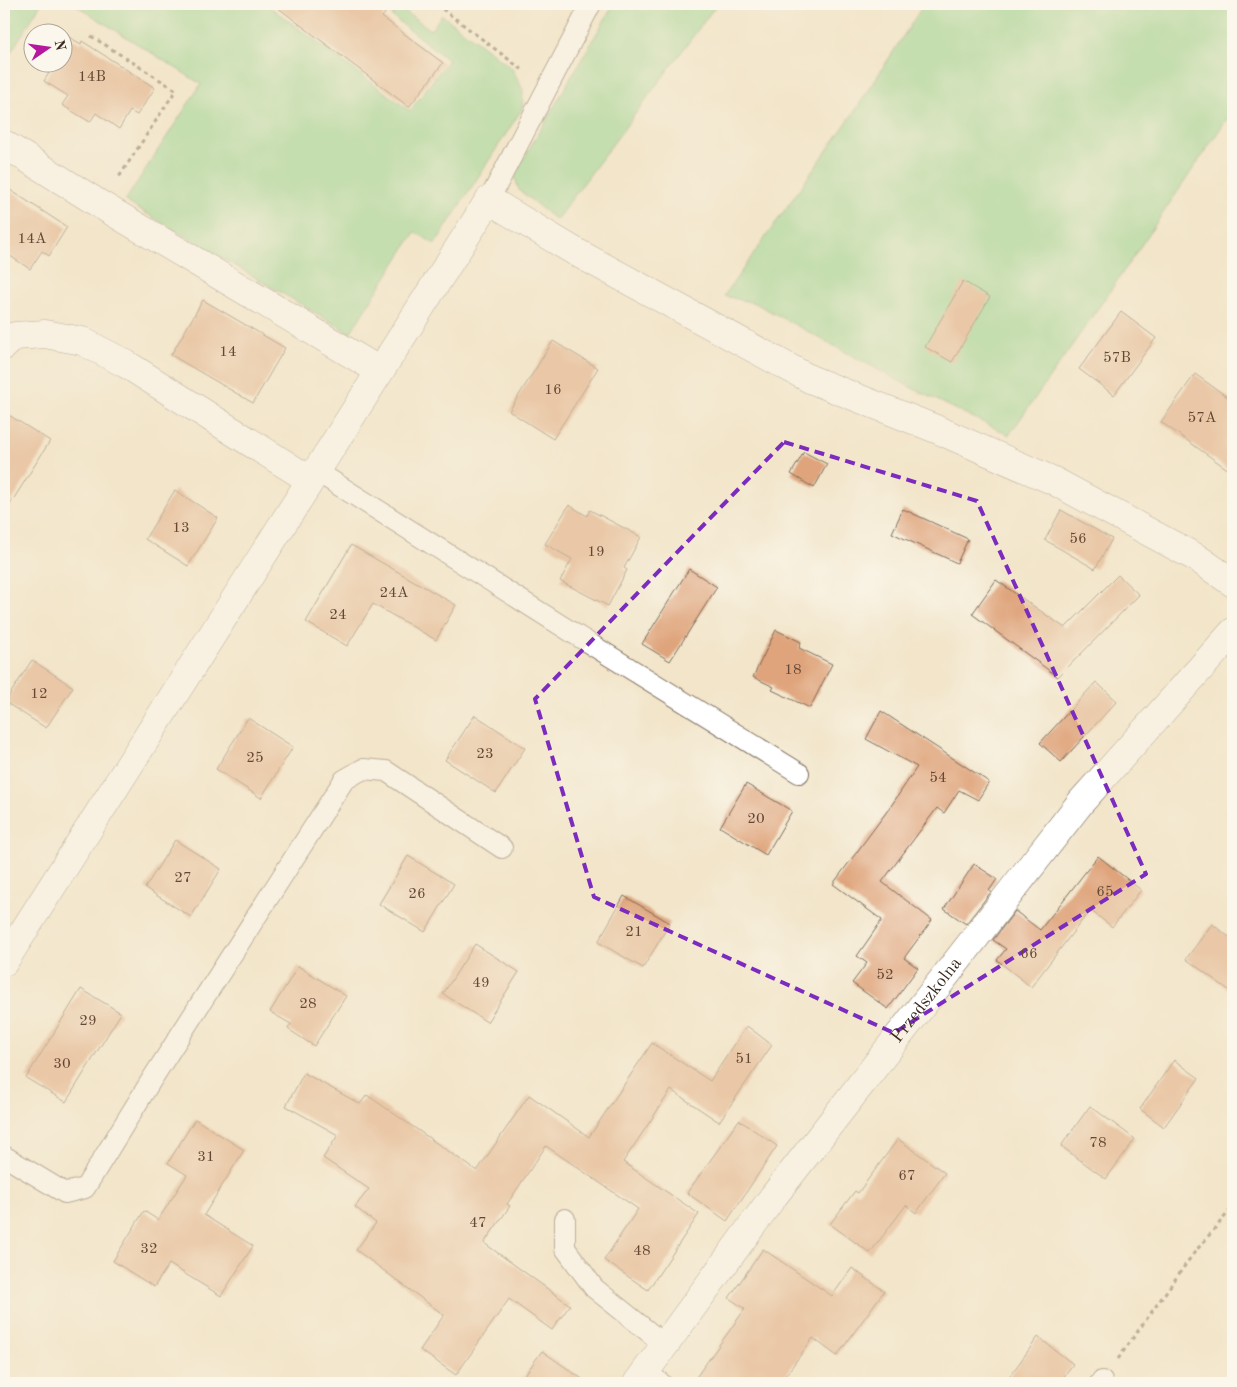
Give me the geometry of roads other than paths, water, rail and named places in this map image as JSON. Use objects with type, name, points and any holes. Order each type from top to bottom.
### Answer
[{"type":"street","points":[[4,144],[100,205],[380,371]]},
{"type":"street","points":[[5,958],[489,200],[574,251],[810,378],[936,429],[1054,481],[1197,558],[1233,582]]},
{"type":"street","points":[[4,346],[15,336],[44,334],[82,341],[126,364],[313,476]]},
{"type":"street","name":"Przedszkolna","points":[[648,1379],[665,1345],[773,1197],[1080,802],[1233,632]]},
{"type":"lane","points":[[489,200],[591,4]]},
{"type":"lane","points":[[313,476],[799,773]]},
{"type":"lane","points":[[4,1156],[65,1193],[85,1188],[158,1070],[344,780],[363,769],[386,771],[502,848]]},
{"type":"lane","points":[[565,1219],[565,1248],[594,1288],[665,1345]]}]
